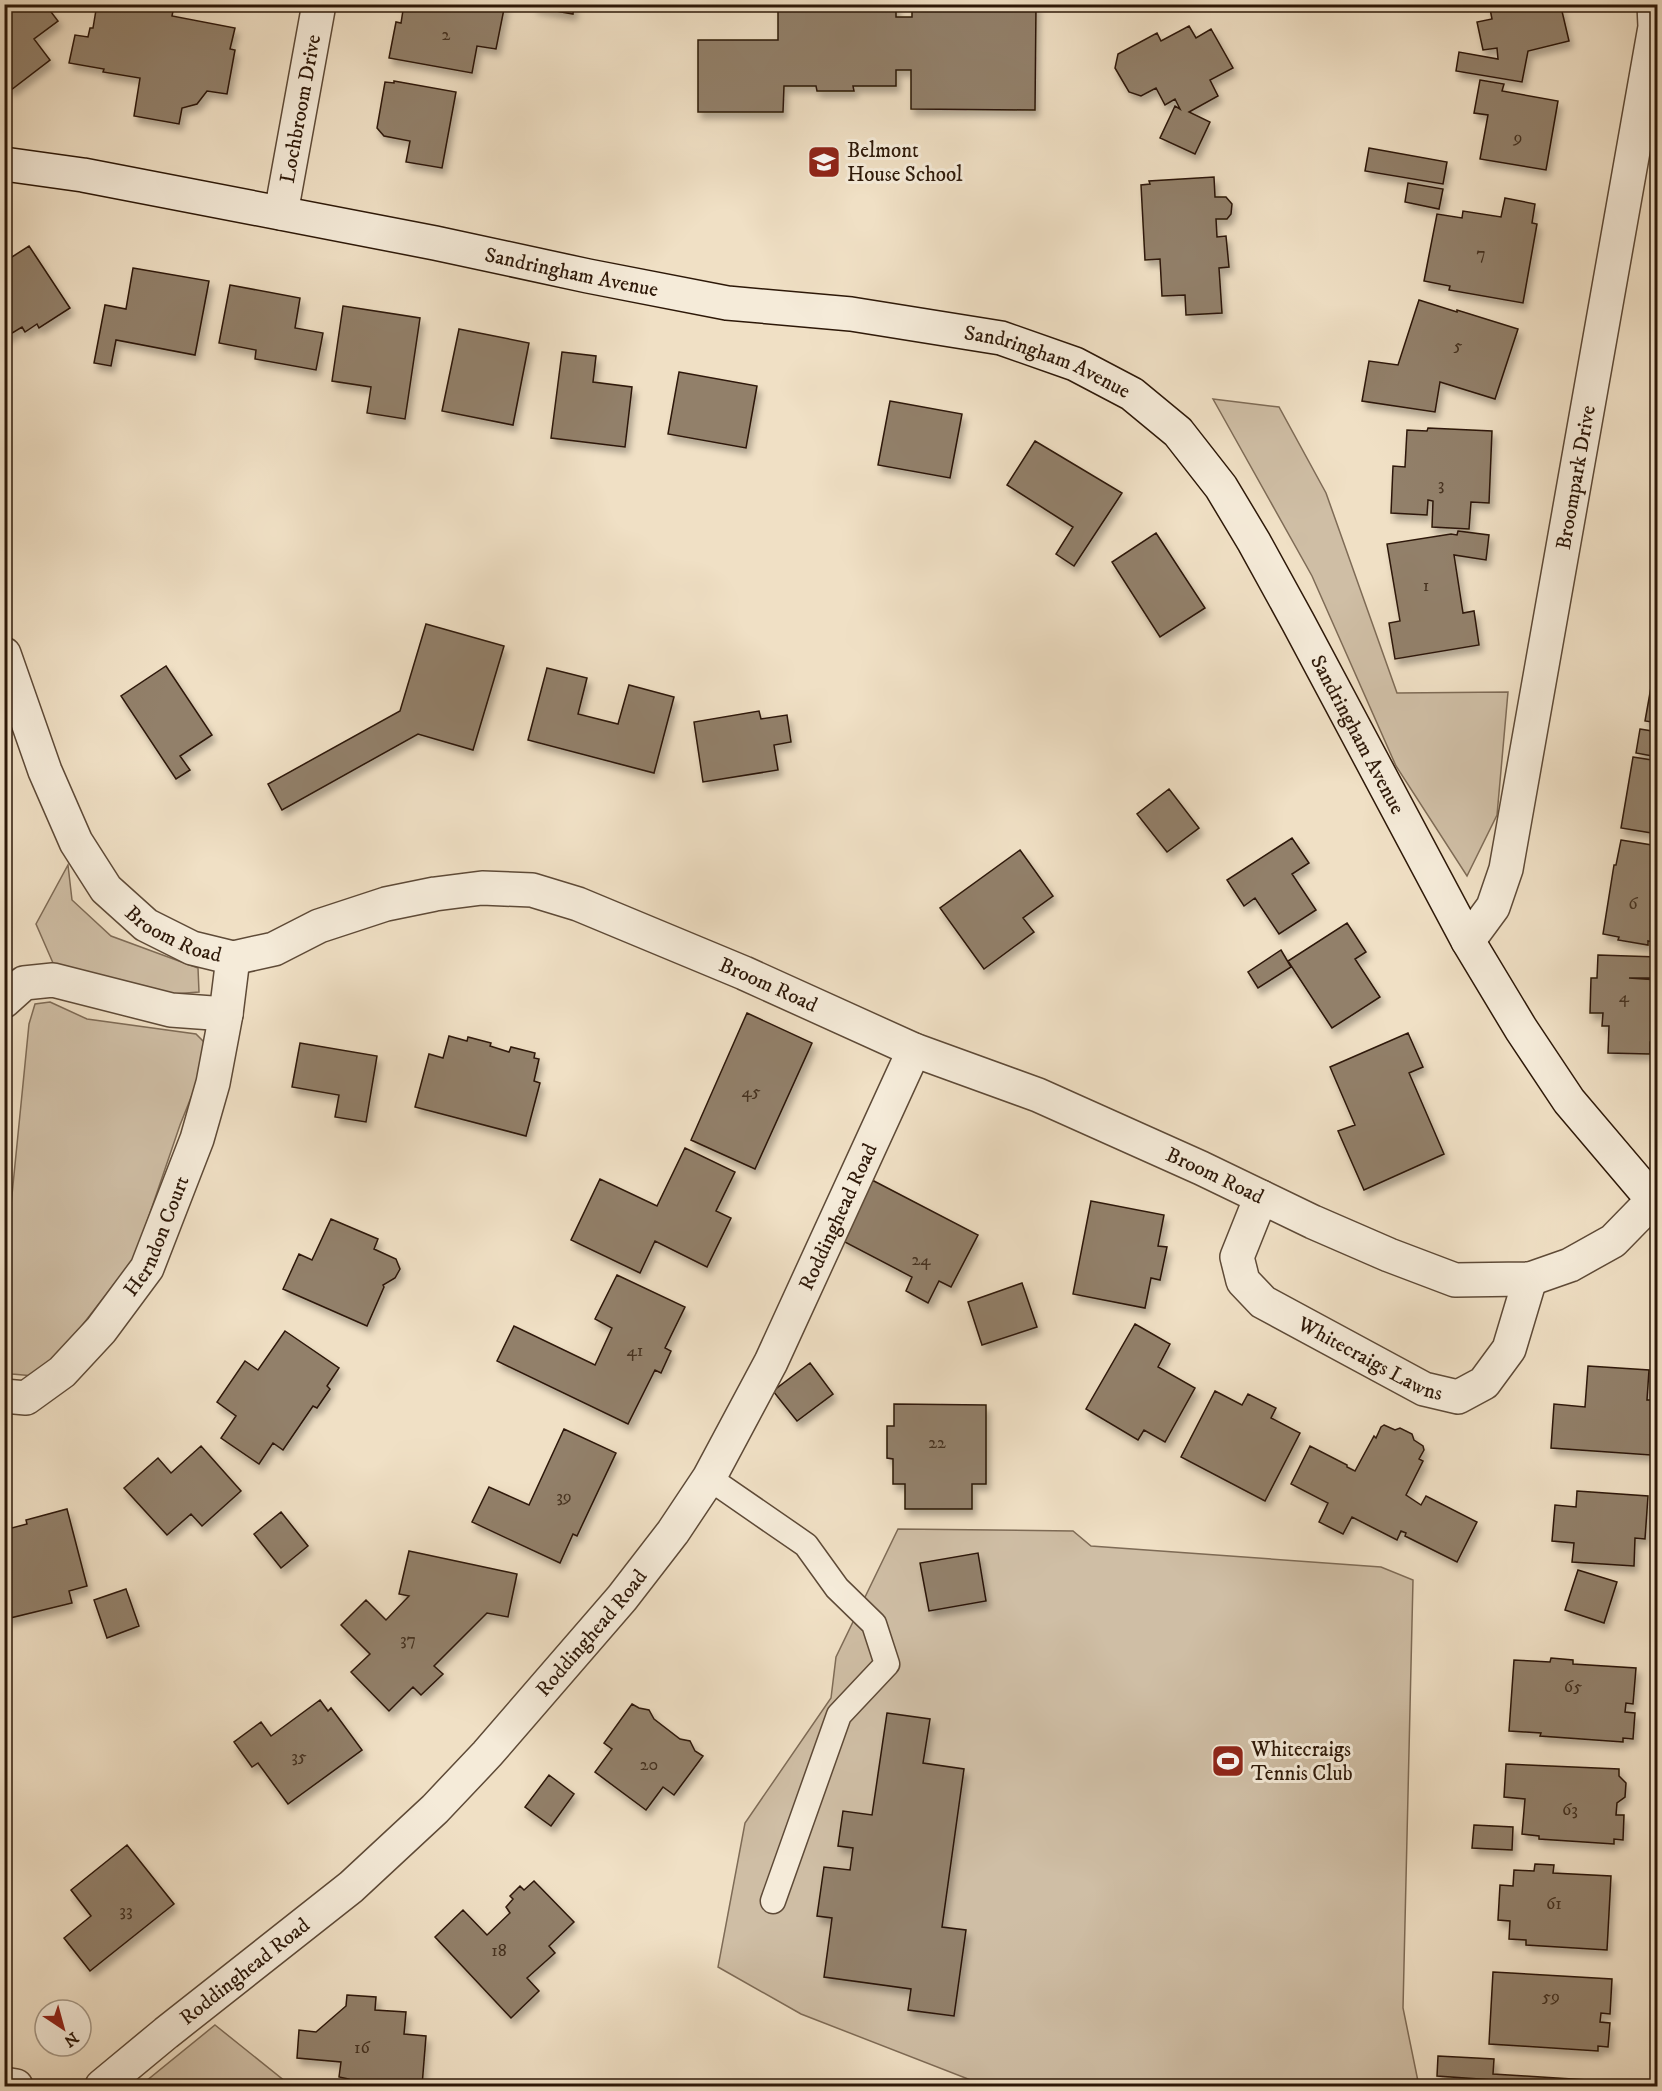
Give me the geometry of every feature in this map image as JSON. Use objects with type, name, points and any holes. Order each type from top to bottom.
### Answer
[{"type":"street","name":"Lochbroom Drive","points":[[281,213],[319,4]]},
{"type":"street","name":"Broompark Drive","points":[[1468,941],[1493,907],[1506,869],[1655,27],[1654,4]]},
{"type":"street","name":"Sandringham Avenue","points":[[4,164],[84,175],[727,303],[851,314],[1001,338],[1075,364],[1132,394],[1178,432],[1221,487],[1287,602],[1468,941],[1521,1029],[1569,1101],[1655,1201]]},
{"type":"street","name":"Broom Road","points":[[4,654],[45,771],[76,842],[106,889],[146,925],[192,948],[233,958],[274,949],[320,926],[386,904],[435,894],[482,888],[532,890],[578,904],[744,973],[914,1050],[1038,1095],[1312,1222],[1455,1280],[1530,1279],[1570,1266],[1612,1240],[1655,1201]]},
{"type":"street","name":"Herndon Court","points":[[4,1396],[26,1398],[62,1372],[101,1330],[147,1268],[197,1138],[213,1083],[226,1014],[233,958]]},
{"type":"street","points":[[12,986],[53,980],[171,1010],[226,1014]]},
{"type":"street","name":"Roddinghead Road","points":[[102,2086],[351,1887],[435,1809],[488,1754],[621,1598],[673,1532],[709,1478],[771,1362],[914,1050]]},
{"type":"street","name":"Whitecraigs Lawns","points":[[1261,1197],[1237,1257],[1243,1281],[1263,1302],[1424,1389],[1458,1397],[1484,1383],[1509,1349],[1530,1279]]},
{"type":"street","points":[[4,2084],[16,2086]]},
{"type":"lane","points":[[709,1478],[806,1545],[837,1588],[874,1624],[886,1664],[839,1715],[773,1901]]},
{"type":"shaded area","points":[[1213,399],[1279,407],[1326,493],[1397,693],[1508,692],[1497,815],[1467,876],[1396,766],[1312,576]]},
{"type":"shaded area","points":[[68,865],[72,900],[111,936],[198,968],[199,992],[160,995],[53,963],[36,924]]},
{"type":"shaded area","points":[[50,1002],[87,1019],[196,1034],[207,1045],[202,1070],[180,1125],[135,1257],[60,1354],[34,1376],[12,1374],[5,1369],[5,1265],[29,1024],[35,1004]]},
{"type":"shaded area","points":[[898,1529],[1073,1531],[1091,1546],[1381,1567],[1413,1580],[1403,2008],[1419,2086],[986,2086],[801,2014],[718,1967],[745,1823],[831,1698],[836,1657]]},
{"type":"shaded area","points":[[215,2025],[291,2086],[140,2086]]},
{"type":"building","points":[[4,4],[45,4],[58,21],[34,39],[50,60],[11,90],[4,82]]},
{"type":"building","points":[[97,4],[129,7],[129,4],[139,4],[173,11],[172,16],[235,28],[230,49],[235,50],[227,94],[207,91],[197,104],[182,108],[179,124],[134,116],[140,78],[69,63],[75,35],[88,37],[90,28],[93,28]]},
{"type":"building","points":[[404,4],[505,4],[496,49],[477,46],[472,73],[389,58],[396,22],[401,23]]},
{"type":"building","points":[[534,4],[574,4],[573,14],[534,7]]},
{"type":"building","points":[[778,4],[896,4],[896,17],[912,17],[912,4],[1036,4],[1035,110],[911,109],[911,70],[896,70],[896,86],[853,86],[854,91],[817,91],[816,86],[784,86],[783,112],[698,112],[698,40],[778,40]]},
{"type":"building","points":[[1489,4],[1555,4],[1556,7],[1561,7],[1569,41],[1528,51],[1522,82],[1456,71],[1459,52],[1498,59],[1497,48],[1483,50],[1477,22],[1492,19]]},
{"type":"building","points":[[1189,26],[1196,38],[1211,29],[1233,68],[1210,80],[1218,96],[1189,112],[1210,122],[1195,154],[1160,138],[1175,106],[1180,109],[1175,99],[1165,105],[1156,88],[1141,96],[1129,92],[1115,68],[1118,54],[1157,33],[1161,41]]},
{"type":"building","points":[[1480,80],[1504,84],[1502,91],[1558,101],[1546,170],[1480,159],[1488,115],[1474,113]]},
{"type":"building","points":[[394,81],[456,92],[442,168],[406,162],[410,141],[384,136],[377,128],[385,82],[394,83]]},
{"type":"building","points":[[1369,148],[1447,162],[1443,184],[1365,171]]},
{"type":"building","points":[[1214,177],[1215,197],[1226,197],[1232,204],[1231,214],[1227,219],[1216,219],[1217,237],[1226,236],[1229,267],[1219,268],[1222,313],[1186,315],[1185,295],[1162,296],[1160,259],[1145,260],[1141,185],[1150,184],[1149,181]]},
{"type":"building","points":[[1408,183],[1443,189],[1439,209],[1405,202]]},
{"type":"building","points":[[1505,198],[1535,204],[1532,223],[1537,224],[1523,303],[1449,290],[1450,286],[1424,281],[1437,214],[1462,218],[1463,211],[1501,217]]},
{"type":"building","points":[[29,246],[70,308],[39,328],[37,324],[25,332],[22,327],[4,338],[4,262]]},
{"type":"building","points":[[133,268],[209,281],[195,355],[116,340],[111,366],[94,363],[105,305],[126,309]]},
{"type":"building","points":[[230,285],[300,298],[295,328],[323,333],[316,370],[255,359],[256,350],[219,343]]},
{"type":"building","points":[[1419,300],[1518,329],[1495,399],[1440,382],[1435,412],[1362,401],[1369,361],[1398,365]]},
{"type":"building","points":[[343,306],[420,318],[405,419],[367,413],[371,387],[332,381]]},
{"type":"building","points":[[459,329],[529,343],[513,425],[442,411]]},
{"type":"building","points":[[562,352],[596,356],[593,382],[632,387],[625,447],[551,438]]},
{"type":"building","points":[[679,372],[757,386],[746,448],[668,434]]},
{"type":"building","points":[[890,401],[962,414],[950,478],[878,465]]},
{"type":"building","points":[[1428,428],[1492,431],[1489,503],[1471,502],[1469,529],[1432,527],[1433,501],[1428,500],[1427,515],[1391,513],[1393,466],[1405,467],[1407,430],[1427,431]]},
{"type":"building","points":[[1035,441],[1122,493],[1074,566],[1056,554],[1073,527],[1007,485]]},
{"type":"building","points":[[1458,531],[1489,535],[1486,560],[1454,555],[1463,613],[1474,611],[1479,645],[1395,659],[1389,623],[1400,621],[1387,544],[1457,535]]},
{"type":"building","points":[[1156,533],[1205,608],[1160,637],[1112,562]]},
{"type":"building","points":[[426,624],[504,646],[473,750],[418,734],[282,810],[268,784],[400,711]]},
{"type":"building","points":[[1658,648],[1658,723],[1645,721]]},
{"type":"building","points":[[166,666],[212,735],[180,756],[190,770],[176,779],[121,696]]},
{"type":"building","points":[[547,668],[587,678],[578,714],[618,724],[629,685],[674,697],[654,773],[528,740]]},
{"type":"building","points":[[759,711],[761,719],[787,715],[791,742],[774,745],[778,770],[703,782],[694,722]]},
{"type":"building","points":[[1640,729],[1658,732],[1658,757],[1636,753]]},
{"type":"building","points":[[1633,757],[1658,761],[1658,834],[1621,828]]},
{"type":"building","points":[[1169,789],[1199,828],[1167,852],[1137,814]]},
{"type":"building","points":[[1292,838],[1309,863],[1292,874],[1316,910],[1279,934],[1255,898],[1244,906],[1227,880]]},
{"type":"building","points":[[1621,840],[1658,846],[1658,869],[1653,868],[1653,871],[1658,872],[1658,943],[1648,941],[1648,945],[1618,940],[1619,937],[1603,934],[1614,865],[1616,865]]},
{"type":"building","points":[[1020,850],[1053,896],[1023,918],[1034,932],[984,969],[940,908]]},
{"type":"building","points":[[1347,923],[1366,952],[1355,959],[1380,997],[1332,1028],[1288,961]]},
{"type":"building","points":[[1281,950],[1291,967],[1258,988],[1248,972]]},
{"type":"building","points":[[1598,955],[1658,957],[1658,978],[1629,978],[1658,980],[1658,1043],[1650,1042],[1650,1054],[1608,1053],[1609,1026],[1602,1026],[1603,1013],[1590,1013],[1591,978],[1597,978]]},
{"type":"building","points":[[747,1013],[812,1043],[755,1169],[691,1140]]},
{"type":"building","points":[[1408,1033],[1423,1067],[1409,1073],[1444,1154],[1364,1190],[1338,1131],[1355,1125],[1330,1067]]},
{"type":"building","points":[[449,1036],[467,1041],[468,1037],[491,1043],[490,1046],[509,1052],[511,1047],[535,1053],[534,1058],[539,1059],[534,1081],[540,1083],[526,1136],[415,1107],[429,1054],[443,1058]]},
{"type":"building","points":[[300,1043],[377,1056],[366,1122],[335,1117],[339,1095],[292,1087]]},
{"type":"building","points":[[685,1148],[735,1172],[716,1211],[731,1218],[707,1267],[655,1241],[640,1273],[571,1240],[600,1179],[657,1206]]},
{"type":"building","points":[[872,1180],[978,1235],[951,1287],[939,1281],[928,1303],[906,1291],[912,1277],[841,1240]]},
{"type":"building","points":[[1091,1201],[1164,1215],[1158,1246],[1167,1247],[1160,1280],[1151,1278],[1145,1308],[1073,1294]]},
{"type":"building","points":[[331,1219],[378,1239],[374,1249],[396,1259],[400,1269],[395,1278],[383,1285],[367,1326],[283,1289],[299,1254],[312,1260]]},
{"type":"building","points":[[617,1275],[685,1307],[665,1348],[671,1351],[661,1373],[655,1370],[628,1424],[497,1361],[514,1326],[595,1365],[612,1328],[595,1319]]},
{"type":"building","points":[[1022,1283],[1037,1327],[982,1345],[968,1302]]},
{"type":"building","points":[[1135,1324],[1170,1344],[1158,1367],[1195,1388],[1165,1442],[1144,1430],[1138,1440],[1086,1409]]},
{"type":"building","points":[[285,1331],[339,1368],[327,1386],[330,1389],[317,1408],[313,1406],[283,1450],[273,1443],[259,1464],[221,1438],[236,1416],[217,1402],[245,1361],[258,1370]]},
{"type":"building","points":[[810,1363],[833,1394],[797,1421],[773,1391]]},
{"type":"building","points":[[1588,1366],[1649,1370],[1647,1400],[1655,1400],[1651,1455],[1551,1448],[1554,1404],[1585,1407]]},
{"type":"building","points":[[1215,1391],[1242,1405],[1248,1394],[1276,1408],[1271,1418],[1300,1433],[1265,1501],[1181,1457]]},
{"type":"building","points":[[894,1404],[986,1405],[986,1484],[972,1484],[972,1509],[905,1509],[905,1484],[893,1484],[893,1459],[887,1458],[887,1426],[894,1426]]},
{"type":"building","points":[[1384,1425],[1395,1430],[1400,1428],[1412,1434],[1414,1440],[1423,1446],[1424,1450],[1419,1459],[1423,1461],[1406,1495],[1421,1505],[1426,1496],[1477,1522],[1457,1562],[1405,1536],[1406,1533],[1401,1531],[1397,1540],[1352,1517],[1343,1534],[1319,1522],[1328,1503],[1291,1484],[1310,1446],[1355,1471],[1374,1436],[1376,1438]]},
{"type":"building","points":[[564,1429],[616,1453],[577,1536],[573,1534],[560,1563],[472,1522],[489,1487],[529,1505]]},
{"type":"building","points":[[201,1446],[241,1491],[202,1526],[191,1514],[167,1535],[124,1488],[158,1458],[171,1473]]},
{"type":"building","points":[[1577,1491],[1648,1496],[1645,1539],[1635,1538],[1634,1566],[1572,1562],[1574,1543],[1552,1541],[1555,1505],[1576,1507]]},
{"type":"building","points":[[67,1509],[87,1586],[69,1591],[72,1603],[6,1619],[4,1612],[4,1530],[27,1524],[26,1520]]},
{"type":"building","points":[[281,1512],[308,1546],[281,1568],[254,1534]]},
{"type":"building","points":[[409,1551],[517,1574],[508,1617],[487,1613],[434,1666],[443,1674],[421,1695],[413,1687],[389,1711],[351,1672],[370,1654],[341,1625],[366,1600],[386,1620],[409,1596],[399,1594]]},
{"type":"building","points":[[978,1553],[986,1601],[929,1611],[920,1563]]},
{"type":"building","points":[[1578,1570],[1617,1582],[1604,1623],[1565,1610]]},
{"type":"building","points":[[126,1589],[139,1626],[107,1638],[94,1600]]},
{"type":"building","points":[[1551,1658],[1573,1660],[1573,1664],[1636,1668],[1633,1704],[1626,1703],[1625,1712],[1635,1713],[1633,1739],[1623,1738],[1623,1742],[1540,1736],[1541,1733],[1509,1731],[1514,1660],[1550,1662]]},
{"type":"building","points":[[320,1700],[328,1711],[331,1708],[362,1750],[288,1804],[258,1763],[252,1767],[234,1742],[261,1722],[271,1736]]},
{"type":"building","points":[[632,1704],[649,1710],[654,1719],[680,1739],[690,1741],[695,1751],[703,1756],[674,1795],[663,1787],[646,1810],[595,1772],[612,1749],[604,1743]]},
{"type":"building","points":[[887,1713],[930,1719],[923,1763],[964,1769],[942,1927],[966,1930],[954,2016],[908,2010],[911,1989],[824,1977],[832,1918],[817,1916],[824,1867],[850,1870],[853,1848],[838,1846],[843,1811],[872,1815]]},
{"type":"building","points":[[1506,1764],[1619,1769],[1619,1776],[1626,1783],[1625,1797],[1617,1803],[1616,1815],[1624,1815],[1623,1840],[1614,1839],[1614,1844],[1539,1839],[1539,1836],[1522,1834],[1525,1799],[1504,1797]]},
{"type":"building","points":[[549,1775],[574,1794],[551,1826],[525,1807]]},
{"type":"building","points":[[1474,1825],[1513,1827],[1512,1850],[1472,1848]]},
{"type":"building","points":[[127,1845],[174,1904],[90,1971],[64,1938],[91,1916],[71,1890]]},
{"type":"building","points":[[1535,1864],[1554,1865],[1553,1873],[1611,1876],[1607,1950],[1526,1945],[1526,1940],[1509,1939],[1510,1921],[1498,1920],[1500,1885],[1513,1886],[1514,1870],[1534,1871]]},
{"type":"building","points":[[534,1881],[574,1922],[549,1946],[555,1953],[527,1978],[539,1991],[511,2018],[435,1937],[463,1910],[487,1935],[510,1913],[506,1907],[513,1899],[510,1896],[520,1886],[524,1890]]},
{"type":"building","points":[[1493,1972],[1612,1979],[1610,2014],[1601,2013],[1600,2022],[1610,2023],[1608,2047],[1598,2046],[1598,2051],[1489,2044]]},
{"type":"building","points":[[347,1995],[376,1997],[375,2010],[406,2012],[404,2034],[426,2036],[422,2086],[348,2086],[349,2079],[339,2077],[341,2062],[297,2058],[299,2030],[316,2032],[346,2006]]},
{"type":"building","points":[[1438,2056],[1494,2059],[1493,2074],[1603,2081],[1603,2086],[1492,2086],[1493,2080],[1437,2076]]},
{"type":"place","name":"Belmont House School","points":[[824,162]]},
{"type":"place","name":"Whitecraigs Tennis Club","points":[[1228,1761]]}]
